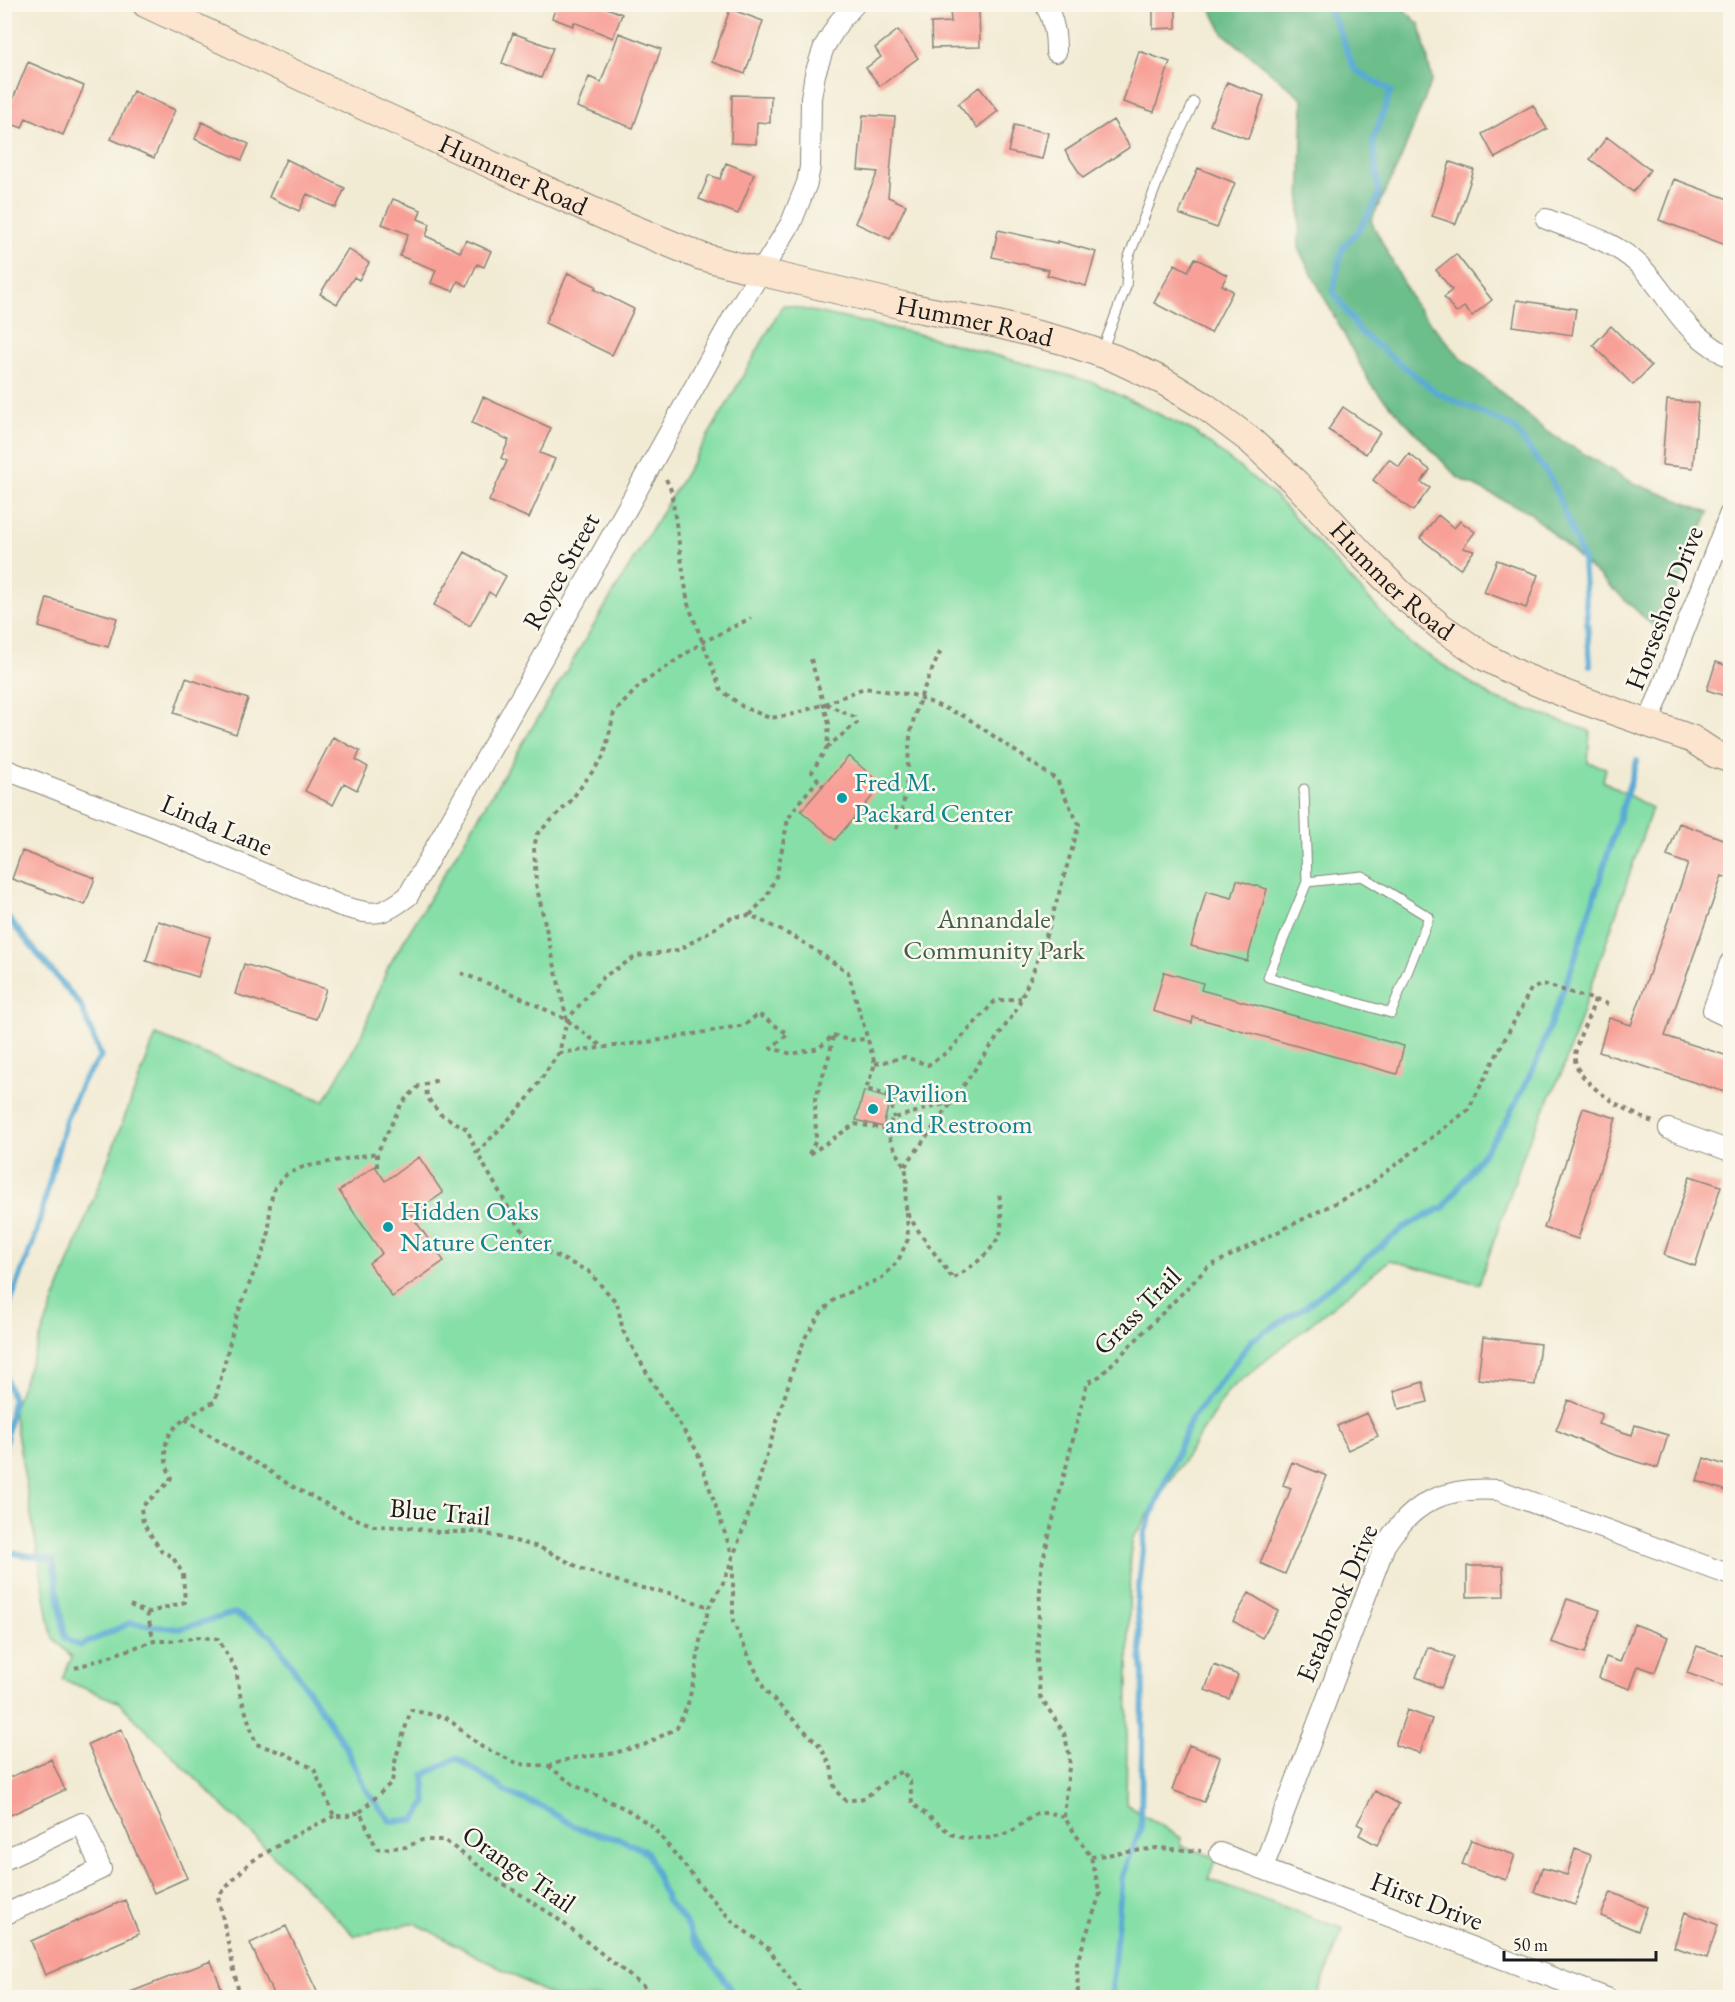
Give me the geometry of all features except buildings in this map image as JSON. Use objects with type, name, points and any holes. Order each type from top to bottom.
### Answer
[{"type":"main road","name":"Hummer Road","points":[[146,4],[641,233],[700,256],[905,306],[996,324],[1064,341],[1102,354],[1163,381],[1206,407],[1251,440],[1298,484],[1401,594],[1441,627],[1485,657],[1568,696],[1692,740],[1716,754],[1731,759]]},
{"type":"street","name":"Royce Street","points":[[408,896],[736,312],[790,223],[807,183],[810,167],[811,98],[815,74],[824,47],[838,22],[855,4]]},
{"type":"street","points":[[1045,4],[1051,14],[1056,32],[1056,52]]},
{"type":"street","points":[[1546,219],[1599,239],[1636,262],[1658,284],[1692,330],[1711,347],[1731,358]]},
{"type":"street","name":"Horseshoe Drive","points":[[1648,724],[1731,513]]},
{"type":"street","name":"Linda Lane","points":[[4,769],[155,828],[341,906],[370,914],[383,912],[408,896]]},
{"type":"street","points":[[1731,963],[1713,1010],[1731,1018]]},
{"type":"street","points":[[1669,1129],[1731,1151]]},
{"type":"street","name":"Estabrook Drive","points":[[1263,1868],[1385,1545],[1396,1527],[1411,1512],[1432,1499],[1453,1491],[1476,1488],[1498,1490],[1731,1575]]},
{"type":"street","points":[[4,1860],[82,1823],[101,1869],[4,1915]]},
{"type":"street","name":"Hirst Drive","points":[[1220,1852],[1607,1998]]},
{"type":"lane","points":[[1102,354],[1126,287],[1128,259],[1162,168],[1194,102]]},
{"type":"lane","points":[[1304,789],[1307,882],[1268,977],[1391,1013],[1429,917],[1362,876],[1307,882]]},
{"type":"path","points":[[656,456],[671,490],[688,604],[721,690],[743,707],[770,718],[790,715],[825,704],[864,688],[919,697],[966,717],[1057,780],[1079,825],[1050,924],[1021,998],[998,1037],[905,1166]]},
{"type":"path","points":[[567,1020],[536,884],[534,848],[537,834],[569,803],[604,756],[614,713],[640,685],[703,642],[751,618]]},
{"type":"path","points":[[896,829],[904,810],[911,736],[919,697],[941,650]]},
{"type":"path","points":[[811,659],[829,724],[827,747]]},
{"type":"path","points":[[823,786],[812,772],[827,747],[857,723],[854,717],[825,704]]},
{"type":"path","points":[[750,915],[767,896],[777,874],[788,819],[818,780]]},
{"type":"path","points":[[477,1153],[526,1101],[559,1053],[567,1020],[603,977],[637,956],[679,950],[733,917],[750,915],[798,939],[848,972],[875,1064],[866,1089],[894,1097],[892,1110],[894,1118]]},
{"type":"path","points":[[461,973],[507,991],[567,1020],[601,1046]]},
{"type":"path","name":"Grass Trail","points":[[1064,1817],[1070,1757],[1064,1733],[1040,1696],[1037,1660],[1041,1568],[1087,1383],[1100,1376],[1208,1268],[1365,1188],[1468,1110],[1531,989],[1543,984],[1595,999]]},
{"type":"path","points":[[875,1064],[904,1057],[928,1065],[950,1051],[995,1001],[1021,998]]},
{"type":"path","points":[[1608,1004],[1595,999],[1575,1058],[1578,1071],[1609,1098],[1645,1119],[1669,1129]]},
{"type":"path","points":[[559,1053],[654,1041],[745,1024],[758,1014],[788,1034],[771,1048],[792,1054],[819,1048],[833,1035]]},
{"type":"path","points":[[833,1035],[848,1040],[867,1039]]},
{"type":"path","points":[[833,1035],[830,1053],[815,1100],[816,1140],[809,1154],[855,1124],[888,1129]]},
{"type":"path","points":[[377,1167],[377,1153],[402,1103],[419,1086],[438,1080]]},
{"type":"path","points":[[426,1084],[427,1097],[440,1114],[467,1129],[477,1153],[519,1226],[537,1247],[588,1271],[617,1303],[623,1331],[651,1380],[697,1451],[733,1557],[733,1622],[765,1691],[820,1746],[831,1766],[835,1790],[846,1800],[865,1798],[902,1771],[910,1781],[912,1803],[951,1834],[964,1838],[990,1838],[1011,1832],[1037,1813],[1050,1813],[1064,1817],[1091,1857],[1100,1894],[1077,1962],[1078,1998]]},
{"type":"path","points":[[240,1998],[218,1896],[249,1863],[297,1834],[334,1816],[348,1816],[360,1812],[392,1782],[396,1757],[411,1710],[447,1718],[482,1747],[519,1764],[548,1766],[572,1758],[610,1754],[639,1747],[677,1728],[687,1707],[709,1607],[723,1583],[750,1510],[794,1366],[806,1336],[821,1313],[836,1298],[882,1278],[898,1262],[908,1239],[905,1166],[892,1143],[888,1129],[890,1122],[894,1118],[952,1102]]},
{"type":"path","points":[[130,1605],[147,1613],[185,1602],[183,1574],[172,1556],[162,1552],[143,1523],[141,1508],[152,1496],[163,1489],[171,1478],[166,1465],[165,1442],[168,1435],[185,1419],[215,1401],[236,1318],[264,1250],[269,1232],[270,1203],[275,1186],[287,1174],[303,1167],[377,1153]]},
{"type":"path","points":[[907,1212],[953,1279],[971,1267],[989,1249],[1001,1232],[999,1191]]},
{"type":"path","name":"Blue Trail","points":[[185,1419],[288,1484],[348,1516],[374,1526],[488,1534],[539,1547],[582,1569],[632,1586],[669,1593],[709,1607]]},
{"type":"path","points":[[147,1613],[154,1641]]},
{"type":"path","points":[[75,1668],[154,1641],[200,1637],[218,1638],[236,1670],[240,1695],[256,1744],[286,1754],[314,1768],[334,1816]]},
{"type":"path","points":[[548,1766],[574,1785],[626,1809],[652,1826],[733,1922],[768,1948],[804,1998]]},
{"type":"path","name":"Orange Trail","points":[[360,1812],[377,1850],[406,1847],[423,1840],[444,1840],[501,1882],[554,1916],[658,1998]]},
{"type":"path","points":[[1091,1857],[1157,1848],[1220,1852]]},
{"type":"green space","points":[[1209,5],[1399,5],[1420,25],[1432,80],[1400,161],[1371,221],[1415,305],[1461,358],[1547,432],[1631,482],[1709,512],[1659,631],[1530,513],[1458,478],[1371,385],[1299,250],[1303,99],[1223,33]]},
{"type":"green space","name":"Annandale Community Park","points":[[783,305],[922,335],[1095,383],[1193,431],[1273,494],[1409,643],[1494,698],[1590,731],[1588,763],[1606,768],[1603,781],[1652,808],[1562,1072],[1527,1145],[1479,1284],[1390,1260],[1229,1390],[1133,1538],[1130,1555],[1126,1804],[1181,1838],[1180,1845],[1216,1858],[1208,1879],[1343,1929],[1317,1997],[554,1997],[415,1923],[355,1936],[118,1702],[62,1679],[72,1657],[52,1637],[13,1409],[156,1035],[324,1101],[361,1036],[388,967],[723,411]]},
{"type":"waterway","points":[[1327,4],[1354,69],[1391,91],[1373,140],[1379,196],[1360,229],[1342,248],[1333,291],[1360,332],[1437,393],[1513,427],[1552,480],[1583,560],[1590,665]]},
{"type":"waterway","points":[[1113,1998],[1112,1985],[1122,1876],[1141,1828],[1143,1674],[1137,1605],[1145,1531],[1191,1419],[1253,1339],[1305,1307],[1406,1226],[1444,1207],[1506,1122],[1536,1063],[1573,964],[1637,761]]},
{"type":"waterway","points":[[4,913],[81,1006],[101,1057],[83,1080],[66,1119],[35,1237],[7,1311],[4,1325]]},
{"type":"waterway","points":[[4,1372],[13,1400],[4,1451]]},
{"type":"waterway","points":[[4,1513],[8,1552],[53,1560],[65,1638],[80,1646],[130,1623],[179,1629],[235,1613],[272,1636],[345,1746],[365,1788],[390,1821],[415,1820],[426,1802],[424,1775],[457,1758],[508,1793],[545,1808],[579,1829],[622,1840],[647,1852],[667,1901],[684,1920],[693,1938],[726,1981],[734,1998]]},
{"type":"place","name":"Fred M. Packard Center","points":[[842,798]]},
{"type":"place","name":"Pavilion and Restroom","points":[[873,1109]]},
{"type":"place","name":"Hidden Oaks Nature Center","points":[[388,1227]]}]
